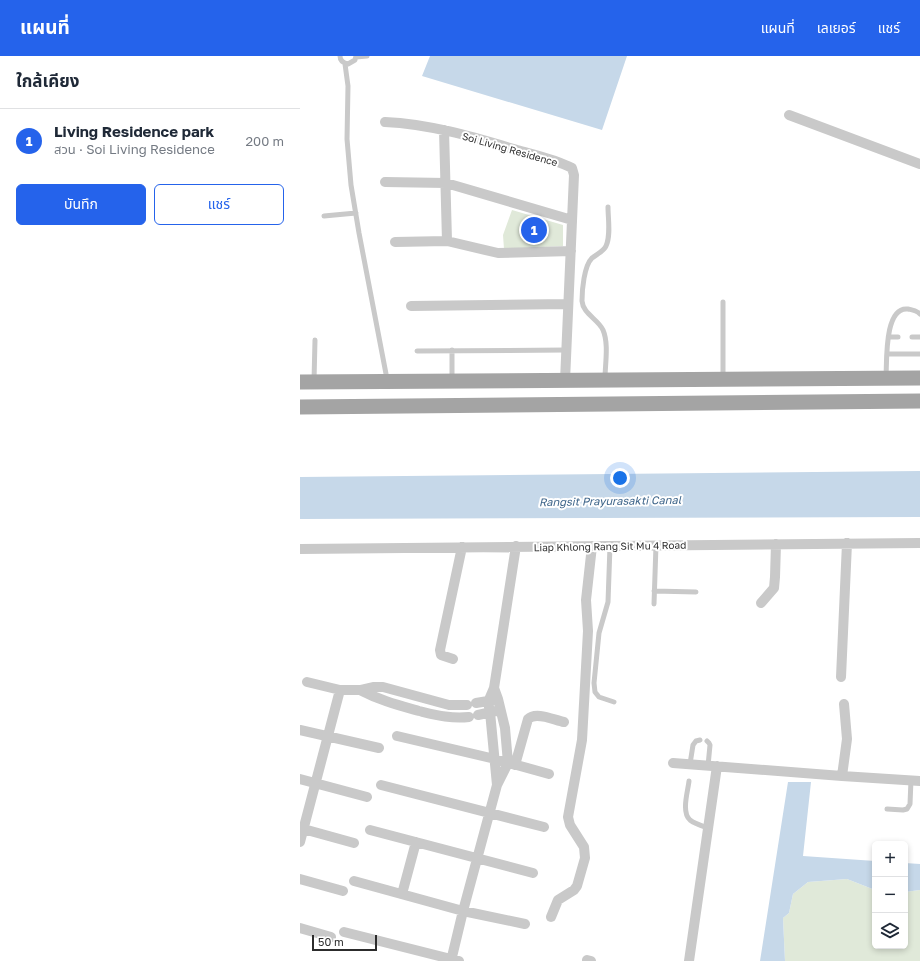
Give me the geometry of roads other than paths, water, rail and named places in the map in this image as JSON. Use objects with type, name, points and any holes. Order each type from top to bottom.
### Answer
[{"type":"main road","points":[[307,382],[920,378]]},
{"type":"main road","points":[[544,381],[544,404]]},
{"type":"main road","points":[[300,407],[920,401]]},
{"type":"street","points":[[789,115],[920,164]]},
{"type":"street","name":"Soi Living Residence","points":[[385,122],[416,124],[444,130],[564,164],[572,168],[574,175],[565,381]]},
{"type":"street","points":[[444,130],[446,241]]},
{"type":"street","points":[[385,182],[446,183],[572,220]]},
{"type":"street","points":[[395,242],[446,241],[498,253],[571,251]]},
{"type":"street","points":[[411,306],[568,304]]},
{"type":"street","points":[[841,677],[847,543]]},
{"type":"street","name":"Liap Khlong Rang Sit Mu 4 Road","points":[[300,549],[920,543]]},
{"type":"street","points":[[761,603],[774,588],[776,544]]},
{"type":"street","points":[[497,785],[493,708],[494,688],[516,546]]},
{"type":"street","points":[[551,917],[558,900],[574,890],[577,886],[586,858],[584,848],[570,825],[568,817],[582,740],[588,631],[586,600],[592,546]]},
{"type":"street","points":[[453,659],[441,655],[440,650],[462,547]]},
{"type":"street","points":[[307,682],[340,690],[360,690],[373,687],[383,687],[449,705],[472,704],[493,708],[505,728],[512,764]]},
{"type":"street","points":[[360,690],[375,698],[405,707],[446,717],[457,718],[473,716],[493,708],[498,699],[494,688]]},
{"type":"street","points":[[300,842],[302,828],[340,690]]},
{"type":"street","points":[[842,776],[847,739],[844,704]]},
{"type":"street","points":[[344,932],[454,960],[463,911],[497,785],[512,764],[528,719],[531,716],[537,715],[564,722]]},
{"type":"street","points":[[300,730],[379,748]]},
{"type":"street","points":[[397,736],[495,759],[549,774]]},
{"type":"street","points":[[673,763],[915,781]]},
{"type":"street","points":[[689,961],[708,828],[713,766]]},
{"type":"street","points":[[300,779],[367,796]]},
{"type":"street","points":[[381,785],[544,827]]},
{"type":"street","points":[[302,828],[354,843]]},
{"type":"street","points":[[370,830],[533,873]]},
{"type":"street","points":[[402,894],[416,842]]},
{"type":"street","points":[[300,879],[343,891]]},
{"type":"street","points":[[354,881],[463,911],[525,924]]},
{"type":"street","points":[[300,928],[331,937]]},
{"type":"lane","points":[[340,56],[341,60],[345,64],[348,86],[347,139],[351,185],[388,382]]},
{"type":"lane","points":[[345,64],[352,62],[356,57],[367,56]]},
{"type":"lane","points":[[605,381],[606,340],[599,324],[584,309],[582,301],[587,264],[605,248],[609,239],[608,207]]},
{"type":"lane","points":[[324,216],[356,213]]},
{"type":"lane","points":[[723,302],[723,380]]},
{"type":"lane","points":[[886,378],[889,337],[892,320],[900,310],[915,310],[920,314]]},
{"type":"lane","points":[[889,337],[898,337]]},
{"type":"lane","points":[[912,337],[920,337]]},
{"type":"lane","points":[[307,382],[315,340]]},
{"type":"lane","points":[[452,350],[452,382]]},
{"type":"lane","points":[[417,351],[566,350]]},
{"type":"lane","points":[[888,354],[920,354]]},
{"type":"lane","points":[[654,604],[656,545]]},
{"type":"lane","points":[[610,546],[608,602],[600,633],[594,683],[595,692],[599,697],[614,702]]},
{"type":"lane","points":[[654,591],[696,592]]},
{"type":"lane","points":[[690,764],[693,745],[696,741],[700,740]]},
{"type":"lane","points":[[707,741],[709,743],[713,766]]},
{"type":"lane","points":[[689,781],[686,808],[689,819],[708,828]]},
{"type":"lane","points":[[887,809],[907,809],[910,804],[915,781]]},
{"type":"water","points":[[430,56],[627,56],[602,130],[422,76]]},
{"type":"water","points":[[526,223],[545,229],[542,240],[523,234]]},
{"type":"water","name":"Rangsit Prayurasakti Canal","points":[[920,471],[920,517],[300,519],[300,477]]},
{"type":"water","points":[[788,782],[811,782],[803,856],[872,861],[872,889],[847,879],[808,882],[793,894],[789,913],[783,918],[785,961],[760,961]]},
{"type":"water","points":[[908,863],[920,864],[920,890],[908,892]]},
{"type":"place","name":"Living Residence park","points":[[534,230]]}]
